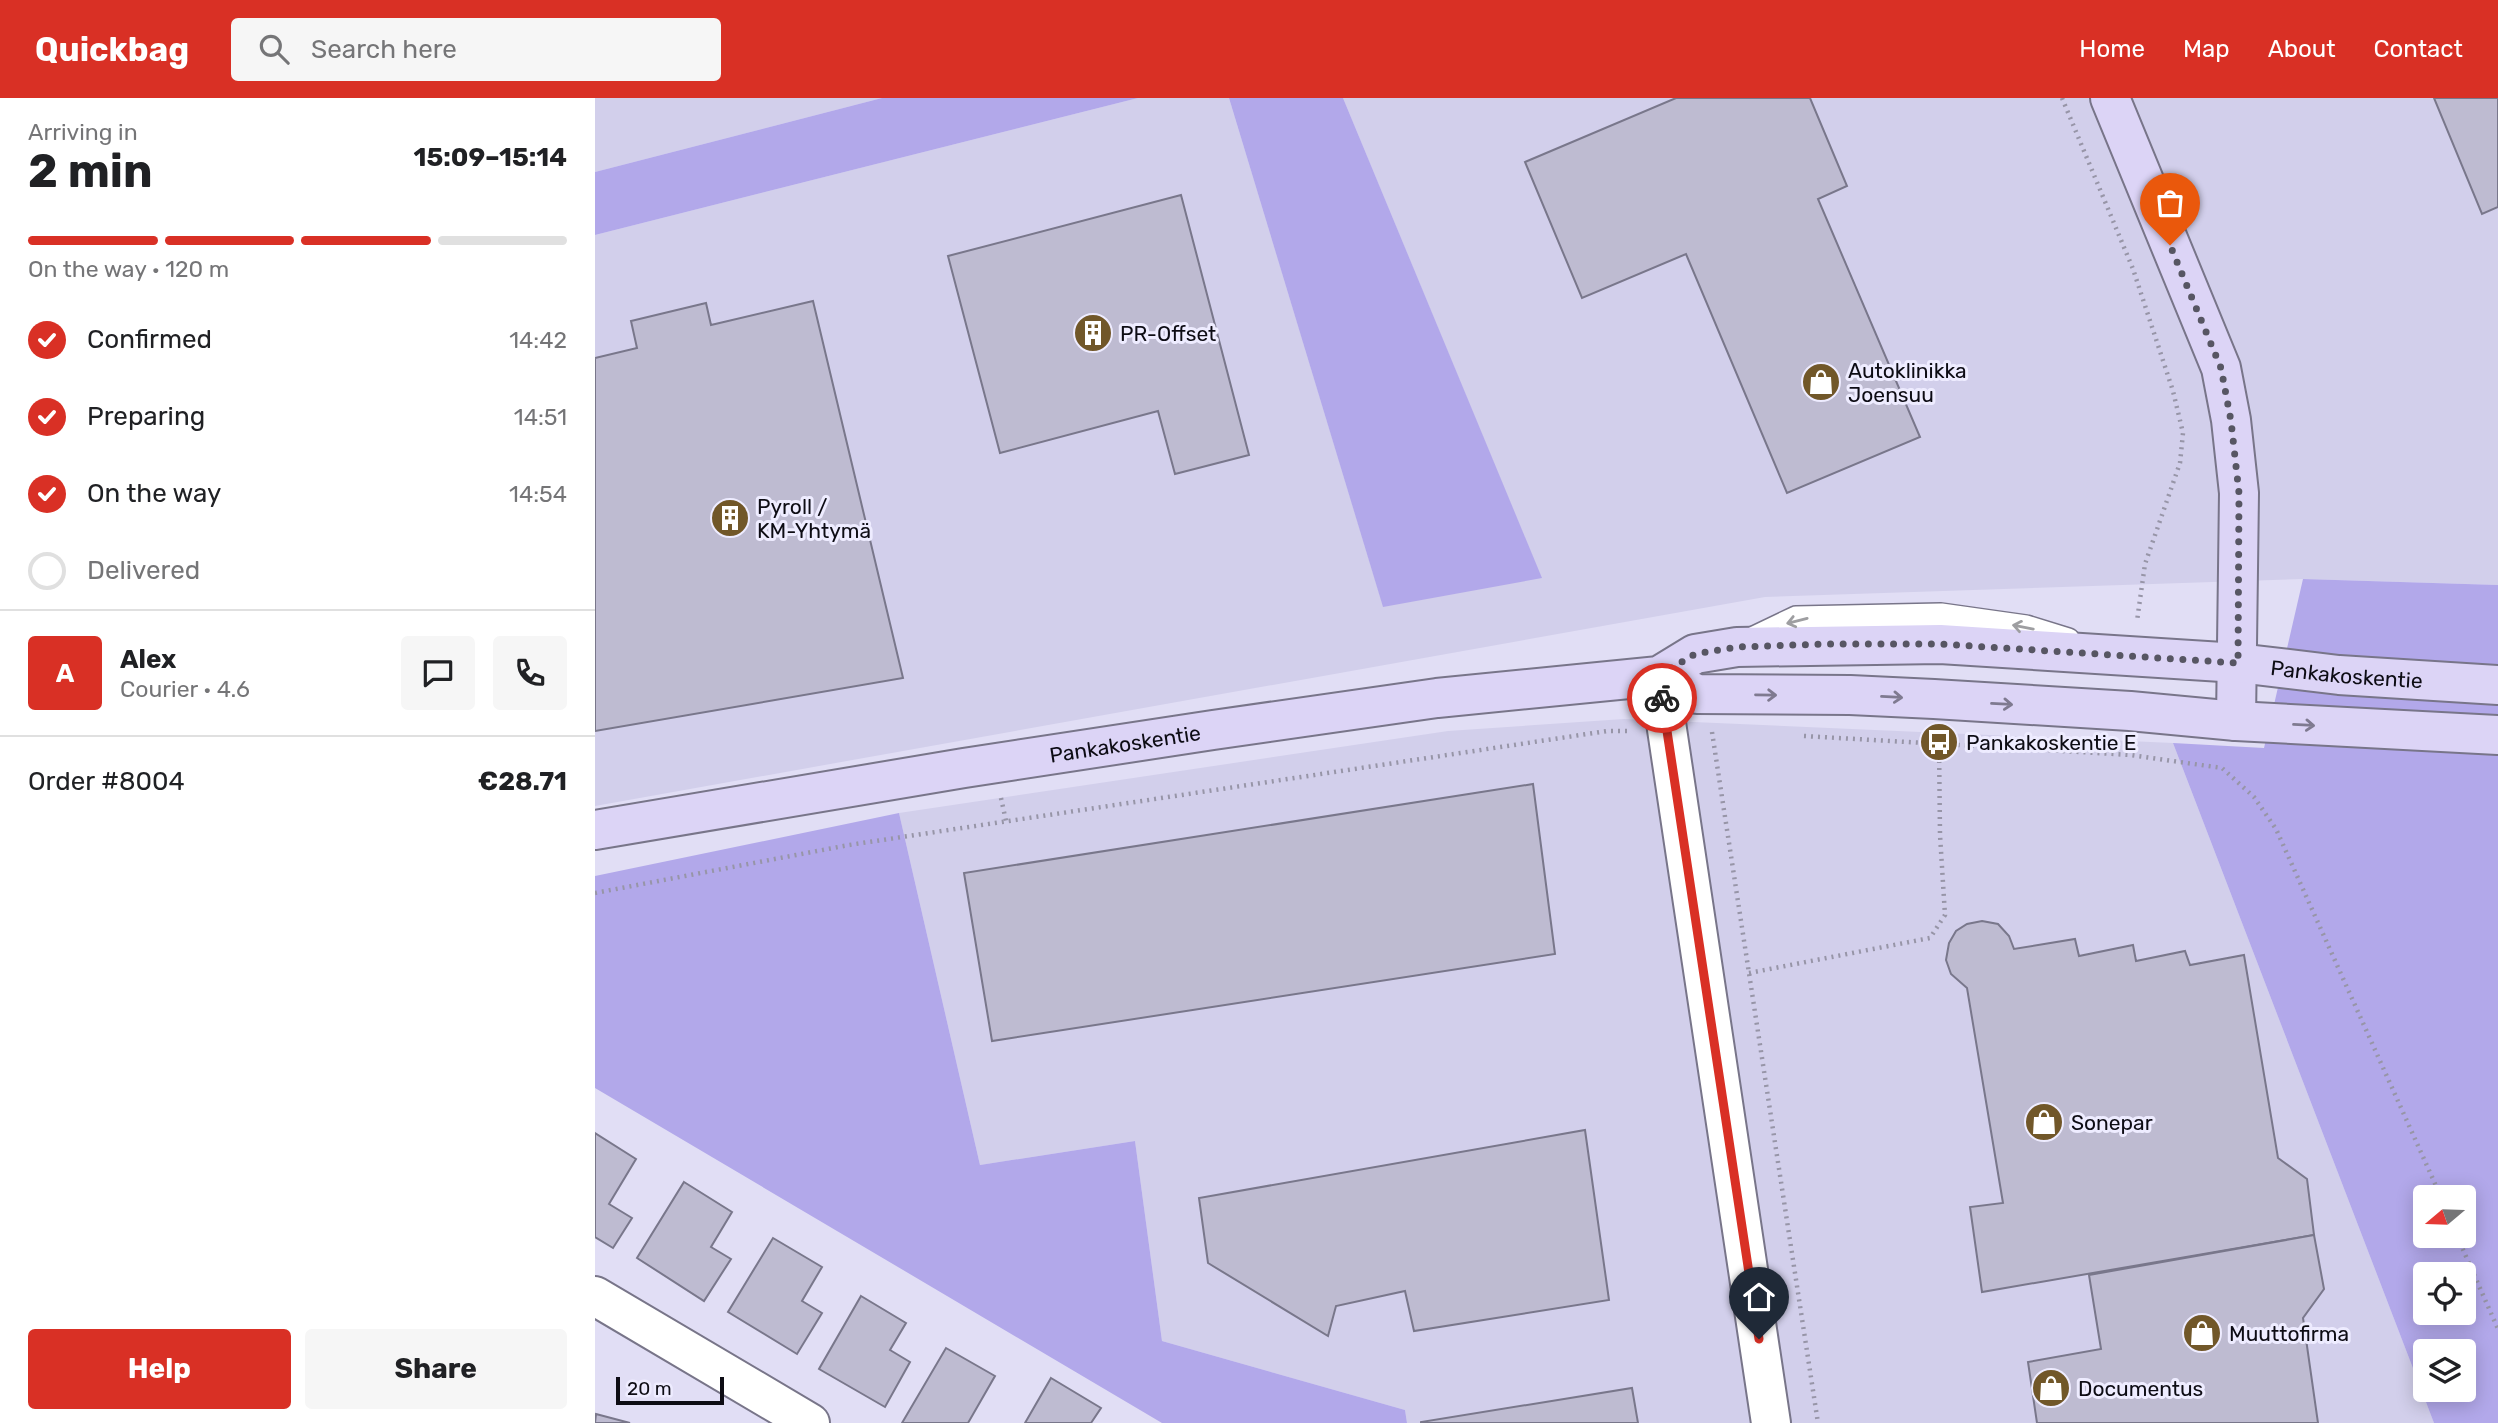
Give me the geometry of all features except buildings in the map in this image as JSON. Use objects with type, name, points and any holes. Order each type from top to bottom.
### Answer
[{"type":"main road","points":[[2110,98],[2221,368],[2231,421],[2239,493],[2236,721]]},
{"type":"main road","name":"Pankakoskentie","points":[[595,831],[964,768],[1213,730],[1437,698],[1658,676],[1695,654],[1737,647],[1940,644],[2238,663],[2339,675],[2498,685]]},
{"type":"main road","points":[[1658,676],[1697,694],[1850,695],[2130,711],[2236,721],[2498,735]]},
{"type":"street","points":[[1658,676],[1771,1423]]},
{"type":"street","points":[[595,1296],[810,1423]]},
{"type":"path","points":[[2062,98],[2133,269],[2173,391],[2183,433],[2180,463],[2145,564],[2139,599],[2122,656]]},
{"type":"path","points":[[2130,711],[2131,755]]},
{"type":"path","points":[[595,893],[901,837],[1607,731],[1725,732]]},
{"type":"path","points":[[1712,731],[1818,1423]]},
{"type":"path","points":[[1792,735],[2131,755],[2222,768],[2254,797],[2276,829],[2436,1185]]},
{"type":"path","points":[[1749,973],[1930,937],[1945,915],[1940,835],[1939,742]]},
{"type":"path","points":[[2463,1248],[2498,1329]]},
{"type":"shaded area","points":[[595,98],[882,98],[595,172]]},
{"type":"shaded area","points":[[882,98],[1138,98],[595,235],[595,172]]},
{"type":"shaded area","points":[[1138,98],[1229,98],[1383,606],[1541,577],[1343,98],[2498,98],[2498,585],[2303,579],[1765,597],[595,806],[595,235]]},
{"type":"shaded area","points":[[1229,98],[1343,98],[1542,578],[1383,607]]},
{"type":"shaded area","points":[[2303,579],[2498,585],[2498,1423],[2434,1423],[2426,1402],[2476,1402],[2476,1339],[2413,1339],[2413,1368],[2173,743],[2264,748]]},
{"type":"shaded area","points":[[1624,719],[2173,743],[2413,1368],[2413,1402],[2426,1402],[2434,1423],[1407,1423],[1405,1410],[1162,1341],[1135,1141],[980,1165],[899,813],[1448,731]]},
{"type":"shaded area","points":[[899,813],[980,1165],[1135,1141],[1162,1341],[1405,1410],[1407,1423],[1162,1423],[595,1088],[595,876]]},
{"type":"way so far","points":[[1662,698],[1658,676],[1695,654],[1737,647],[1940,644],[2238,663],[2239,493],[2231,421],[2221,368],[2170,245]]},
{"type":"place","name":"PR-Offset","points":[[1093,333]]},
{"type":"place","name":"Autoklinikka Joensuu","points":[[1821,382]]},
{"type":"place","name":"Pyroll / KM-Yhtymä","points":[[730,518]]},
{"type":"place","name":"Pankakoskentie E","points":[[1939,742]]},
{"type":"place","name":"Sonepar","points":[[2044,1122]]},
{"type":"place","name":"Muuttofirma","points":[[2202,1333]]},
{"type":"place","name":"Documentus","points":[[2051,1388]]},
{"type":"route","points":[[1662,698],[1759,1339]]}]
